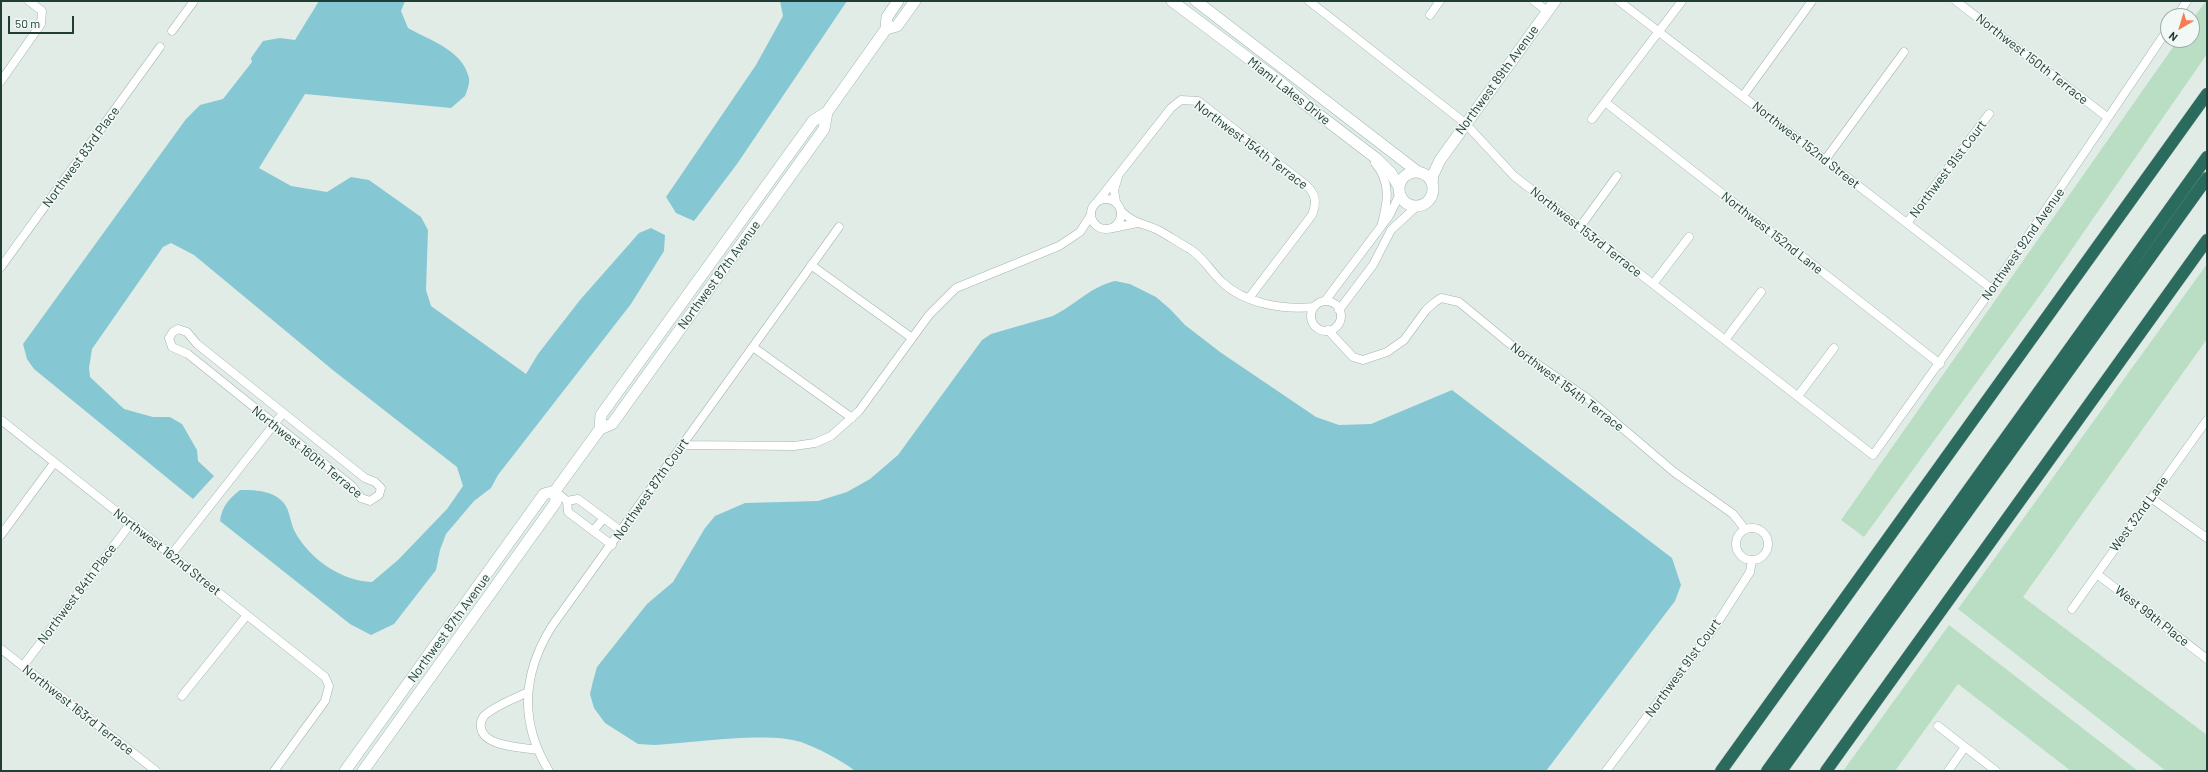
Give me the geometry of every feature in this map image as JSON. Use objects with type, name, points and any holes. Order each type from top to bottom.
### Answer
[{"type":"highway","points":[[1721,771],[2207,94]]},
{"type":"highway","points":[[1767,771],[2207,157]]},
{"type":"highway","points":[[1780,771],[2207,178]]},
{"type":"highway","points":[[1826,771],[2207,240]]},
{"type":"street","points":[[1,81],[42,24],[42,11],[29,1]]},
{"type":"street","points":[[172,31],[194,1]]},
{"type":"street","name":"Northwest 87th Avenue","points":[[345,771],[544,494],[555,491],[600,429],[601,415],[813,121],[827,112],[886,30],[887,17],[898,1]]},
{"type":"street","name":"Northwest 87th Avenue","points":[[886,30],[897,26],[915,1]]},
{"type":"street","name":"Miami Lakes Drive","points":[[1172,1],[1280,82],[1305,104],[1385,166],[1396,179],[1399,190]]},
{"type":"street","name":"Miami Lakes Drive","points":[[1196,1],[1420,172]]},
{"type":"street","name":"Northwest 153rd Terrace","points":[[1308,1],[1465,123],[1514,176],[1873,455]]},
{"type":"street","points":[[1430,15],[1440,1]]},
{"type":"street","points":[[1534,1],[1547,12]]},
{"type":"street","name":"Northwest 89th Avenue","points":[[1432,184],[1433,176],[1440,160],[1465,123],[1555,1]]},
{"type":"street","name":"Northwest 152nd Street","points":[[1619,1],[1992,289]]},
{"type":"street","points":[[1592,119],[1660,32],[1682,1]]},
{"type":"street","points":[[1742,96],[1812,1]]},
{"type":"street","name":"Northwest 150th Terrace","points":[[1956,1],[2108,117]]},
{"type":"street","points":[[2176,1],[2186,4]]},
{"type":"street","name":"Northwest 92nd Avenue","points":[[1873,455],[1940,364],[2064,186],[2108,117],[2160,41]]},
{"type":"street","name":"Northwest 83rd Place","points":[[1,267],[160,47]]},
{"type":"street","points":[[1825,160],[1904,52]]},
{"type":"street","name":"Northwest 154th Terrace","points":[[1119,175],[1171,108],[1181,100],[1198,101],[1306,185],[1315,199],[1315,208],[1312,215],[1249,298]]},
{"type":"street","name":"Northwest 152nd Lane","points":[[1605,102],[1940,364]]},
{"type":"street","name":"Northwest 91st Court","points":[[1907,223],[1989,114]]},
{"type":"street","points":[[1371,155],[1380,168],[1386,184],[1387,204],[1381,224]]},
{"type":"street","name":"Northwest 89th Avenue","points":[[1420,172],[1440,160]]},
{"type":"street","points":[[1325,301],[1368,245],[1381,224],[1389,216],[1399,190],[1400,182],[1408,174],[1420,172],[1432,184],[1433,189],[1430,199],[1422,205],[1417,206],[1408,204],[1399,190]]},
{"type":"street","points":[[1080,232],[1091,215],[1093,206],[1119,175]]},
{"type":"street","points":[[1119,175],[1114,190],[1116,202],[1121,211],[1130,220],[1159,231],[1194,252],[1224,284],[1234,292],[1249,298],[1294,309],[1312,319],[1317,327],[1328,330],[1341,342]]},
{"type":"street","points":[[1580,226],[1617,176]]},
{"type":"street","points":[[1097,202],[1106,199],[1116,202]]},
{"type":"street","points":[[1339,310],[1373,265],[1391,230],[1417,206]]},
{"type":"street","points":[[1113,228],[1120,221],[1121,211]]},
{"type":"street","points":[[1091,215],[1093,223],[1099,228]]},
{"type":"street","points":[[682,445],[805,446],[823,441],[837,432],[852,418],[934,310],[956,288],[1053,249],[1080,232],[1137,223]]},
{"type":"street","name":"Northwest 87th Court","points":[[549,771],[538,750],[530,726],[528,692],[533,664],[545,638],[839,227]]},
{"type":"street","points":[[1653,284],[1689,237]]},
{"type":"street","points":[[811,265],[912,338]]},
{"type":"street","points":[[1725,340],[1761,292]]},
{"type":"street","name":"Northwest 154th Terrace","points":[[1341,342],[1349,353],[1358,359],[1363,360],[1387,352],[1404,340],[1426,310],[1442,298],[1453,300],[1465,305],[1521,353],[1587,398],[1674,472],[1733,514],[1745,529]]},
{"type":"street","points":[[1294,309],[1314,307],[1320,302],[1325,301],[1335,304],[1341,316],[1339,323],[1341,342]]},
{"type":"street","points":[[1312,319],[1314,307]]},
{"type":"street","points":[[1328,330],[1334,328],[1339,323]]},
{"type":"street","name":"Northwest 160th Terrace","points":[[178,329],[187,332],[197,344],[282,413],[365,478],[375,482],[381,488],[379,495],[370,501],[361,498],[352,486],[274,424],[188,354],[172,347],[169,338],[173,332],[178,329]]},
{"type":"street","points":[[753,347],[852,418]]},
{"type":"street","points":[[1798,396],[1834,348]]},
{"type":"street","points":[[171,555],[282,413]]},
{"type":"street","name":"Northwest 162nd Street","points":[[1,420],[325,676],[329,686],[325,701],[274,771]]},
{"type":"street","name":"West 32nd Lane","points":[[2072,609],[2206,424]]},
{"type":"street","points":[[1,535],[54,463]]},
{"type":"street","points":[[555,491],[566,501],[568,512],[612,545]]},
{"type":"street","name":"Northwest 87th Avenue","points":[[363,771],[556,502],[555,491]]},
{"type":"street","points":[[2151,498],[2207,538]]},
{"type":"street","points":[[566,501],[578,499],[621,531]]},
{"type":"street","points":[[593,531],[604,518]]},
{"type":"street","name":"Northwest 84th Place","points":[[22,666],[131,523]]},
{"type":"street","points":[[1750,527],[1760,530],[1767,537],[1768,548],[1762,556],[1752,560],[1742,556],[1736,547],[1737,537],[1745,529],[1750,527]]},
{"type":"street","name":"Northwest 91st Court","points":[[1606,771],[1714,628],[1750,572],[1752,560]]},
{"type":"street","name":"West 99th Place","points":[[2097,574],[2207,659]]},
{"type":"street","points":[[182,696],[247,615]]},
{"type":"street","name":"Northwest 163rd Terrace","points":[[1,649],[156,771]]},
{"type":"street","points":[[528,692],[488,713],[482,719],[481,729],[485,737],[492,742],[538,750]]},
{"type":"street","points":[[1938,726],[1996,771]]},
{"type":"street","points":[[1948,771],[1965,747]]},
{"type":"green space","points":[[2206,1],[2207,54],[2043,291],[1864,537],[1841,520],[2172,48],[2200,48],[2200,9]]},
{"type":"green space","points":[[2207,264],[2207,339],[2023,597],[2207,735],[2207,771],[2166,771],[1958,609]]},
{"type":"green space","points":[[1949,625],[2138,771],[2071,771],[1958,684],[1895,771],[1843,771]]},
{"type":"water","points":[[319,1],[405,1],[401,11],[408,28],[444,47],[460,60],[466,68],[469,78],[467,92],[465,96],[451,108],[305,94],[259,168],[291,186],[327,192],[351,177],[369,180],[421,217],[428,230],[426,290],[431,306],[526,374],[538,354],[580,300],[639,233],[651,228],[665,235],[664,251],[631,304],[498,475],[491,488],[474,501],[446,534],[440,550],[436,570],[394,624],[371,635],[350,624],[220,521],[224,507],[240,490],[251,490],[274,495],[285,505],[289,512],[294,530],[300,540],[317,558],[337,572],[360,581],[372,582],[398,560],[447,509],[463,486],[457,467],[334,371],[194,255],[171,243],[163,247],[92,349],[89,368],[90,377],[124,409],[153,417],[170,417],[182,424],[197,450],[198,461],[214,476],[193,499],[34,369],[27,359],[23,344],[186,119],[200,105],[223,99],[252,62],[251,58],[263,41],[280,38],[295,40]]},
{"type":"water","points":[[780,1],[847,1],[737,164],[694,221],[676,213],[666,197],[756,65],[783,16]]},
{"type":"water","points":[[1115,281],[1130,284],[1156,297],[1185,325],[1220,352],[1316,417],[1339,425],[1371,424],[1452,390],[1672,558],[1681,585],[1675,601],[1546,771],[855,771],[843,762],[822,751],[801,742],[787,739],[750,738],[654,745],[638,744],[605,723],[594,708],[590,694],[597,667],[647,604],[673,582],[705,528],[715,516],[745,503],[818,501],[847,492],[870,479],[898,455],[982,340],[991,334],[1053,316],[1098,287]]}]
